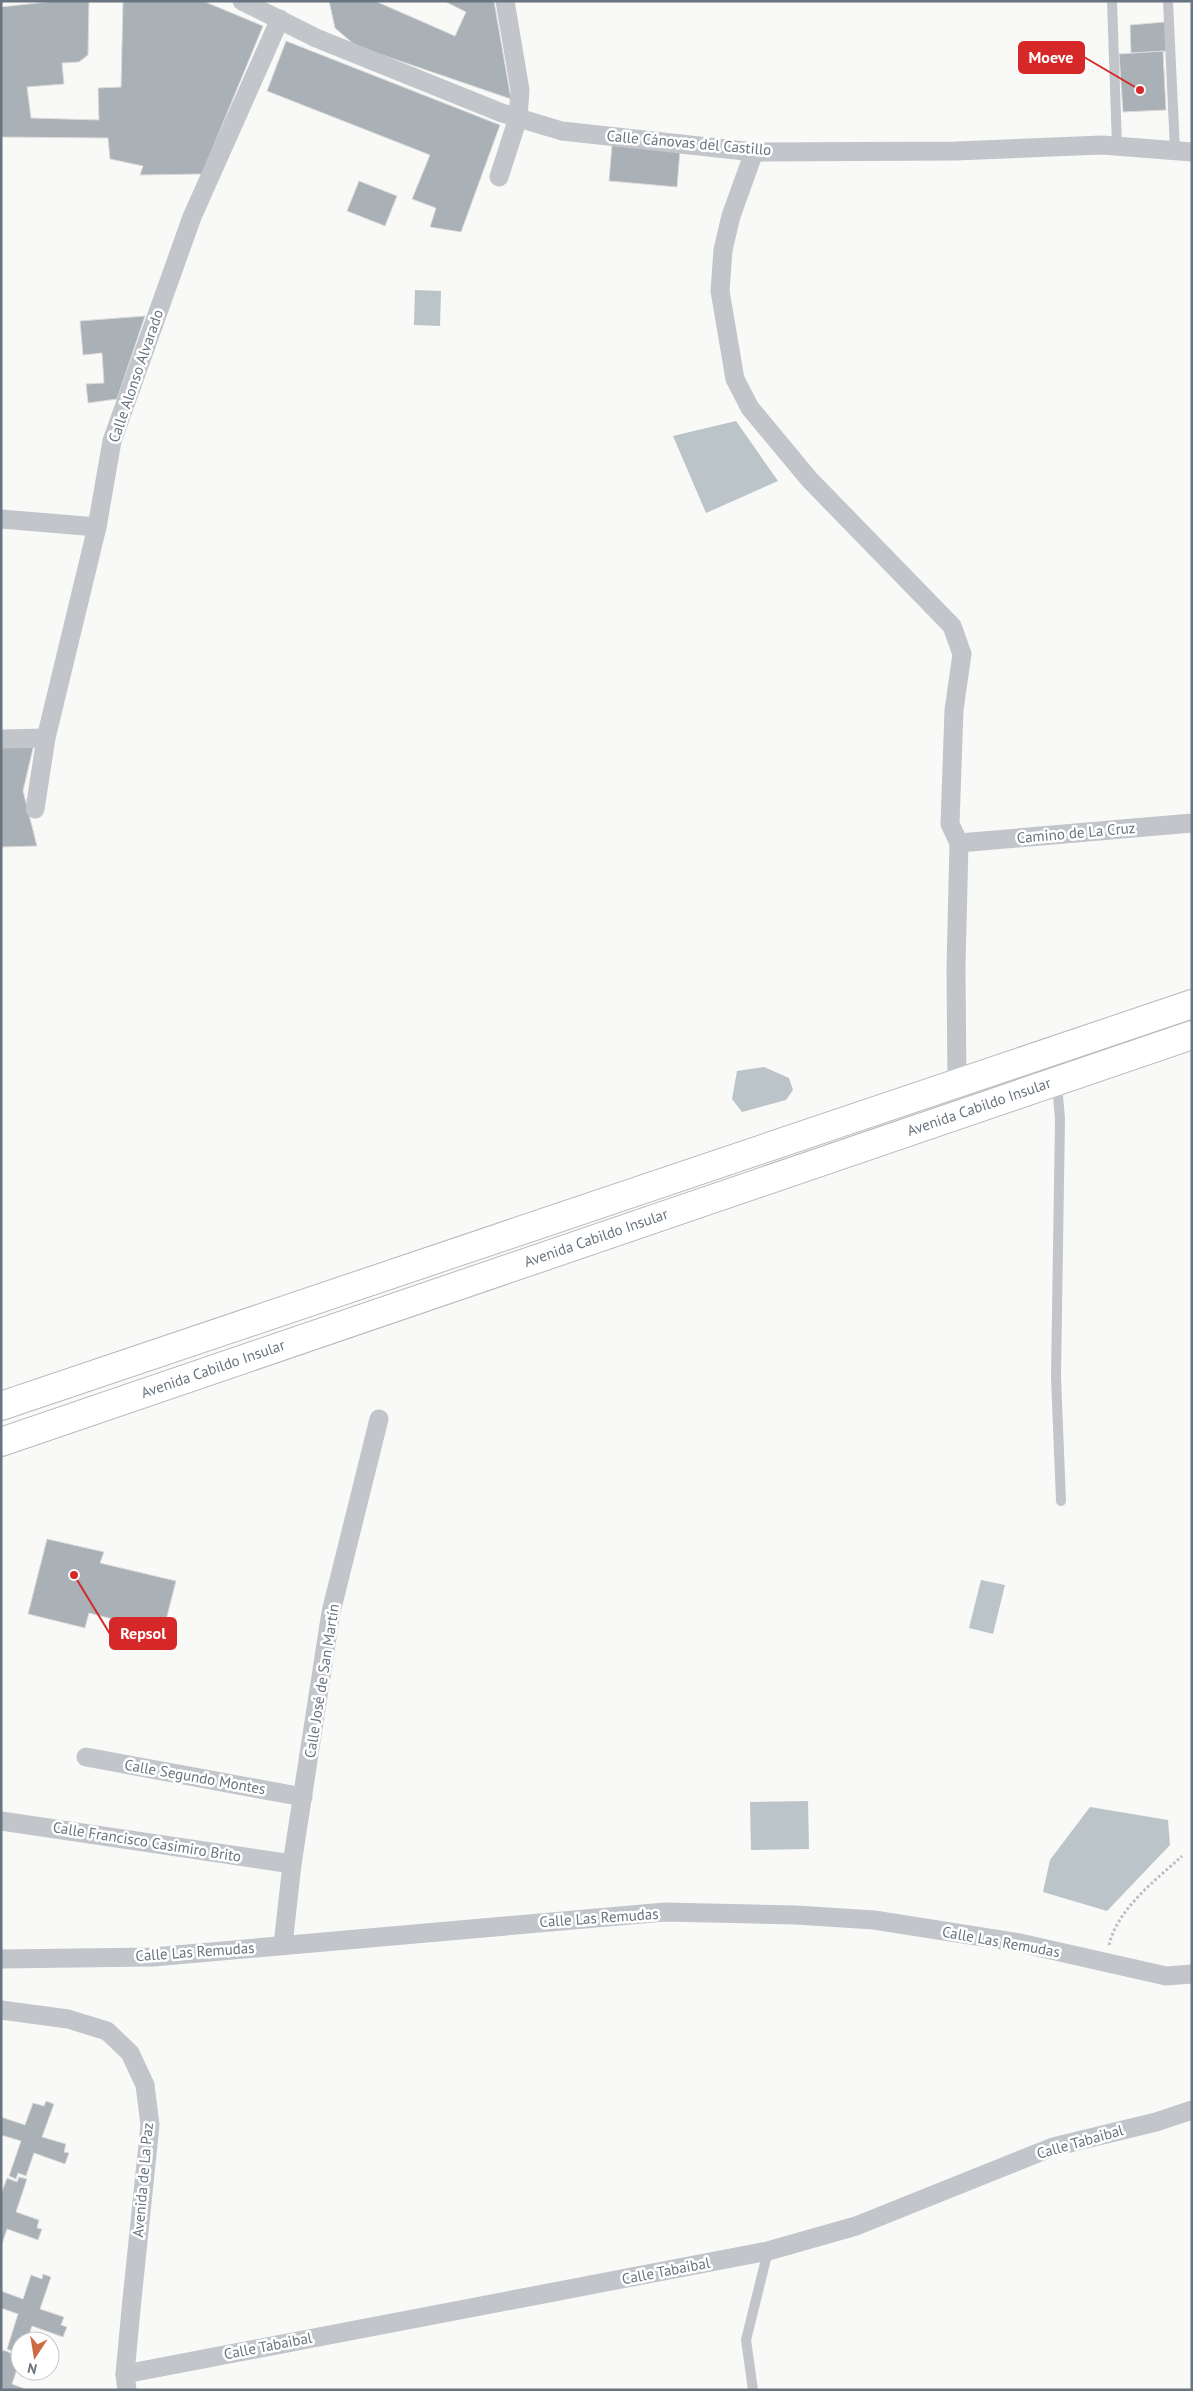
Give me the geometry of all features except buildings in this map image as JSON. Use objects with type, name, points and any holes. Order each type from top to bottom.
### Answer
[{"type":"main road","name":"Avenida Cabildo Insular","points":[[1,1406],[957,1085],[1192,1004]]},
{"type":"main road","name":"Avenida Cabildo Insular","points":[[1,1442],[1192,1035]]},
{"type":"street","name":"Calle Cánovas del Castillo","points":[[242,1],[316,38],[518,118],[562,131],[754,152],[956,150],[1102,145],[1184,151]]},
{"type":"street","points":[[499,177],[518,118],[520,90],[505,1]]},
{"type":"street","name":"Calle Alonso Alvarado","points":[[35,809],[46,738],[97,527],[112,441],[189,226],[280,19]]},
{"type":"street","points":[[754,152],[731,216],[722,250],[720,291],[735,380],[750,408],[809,479],[952,626],[962,654],[954,710],[950,824],[959,844],[956,968],[957,1085]]},
{"type":"street","points":[[1,519],[97,527]]},
{"type":"street","points":[[1,739],[46,738]]},
{"type":"street","name":"Camino de La Cruz","points":[[959,844],[1192,823]]},
{"type":"street","name":"Calle José de San Martín","points":[[283,1945],[292,1864],[331,1612],[378,1419]]},
{"type":"street","name":"Calle Segundo Montes","points":[[86,1757],[303,1797]]},
{"type":"street","name":"Calle Francisco Casimiro Brito","points":[[1,1820],[292,1864]]},
{"type":"street","name":"Calle Las Remudas","points":[[1,1958],[153,1957],[665,1912],[786,1914],[874,1920],[1020,1943],[1166,1976],[1192,1974]]},
{"type":"street","name":"Avenida de La Paz","points":[[1,2010],[68,2018],[107,2030],[130,2053],[145,2085],[150,2125],[126,2382]]},
{"type":"street","name":"Calle Tabaibal","points":[[126,2382],[768,2251],[856,2226],[1053,2147],[1156,2122],[1192,2110]]},
{"type":"lane","points":[[1112,1],[1117,146]]},
{"type":"lane","points":[[1168,1],[1184,151]]},
{"type":"lane","points":[[1056,1080],[1060,1118],[1056,1377],[1061,1501]]},
{"type":"lane","points":[[753,2390],[746,2340],[768,2251]]},
{"type":"path","points":[[1104,1962],[1112,1931],[1140,1895],[1182,1856]]},
{"type":"shaded area","points":[[415,290],[441,291],[440,326],[414,325]]},
{"type":"shaded area","points":[[736,421],[778,481],[706,513],[673,436]]},
{"type":"shaded area","points":[[764,1067],[789,1078],[793,1090],[786,1100],[742,1112],[732,1099],[737,1071]]},
{"type":"shaded area","points":[[981,1580],[1005,1585],[993,1634],[969,1628]]},
{"type":"shaded area","points":[[808,1801],[809,1849],[751,1850],[750,1802]]},
{"type":"shaded area","points":[[1090,1807],[1168,1820],[1170,1845],[1107,1911],[1043,1892],[1050,1860]]},
{"type":"place","name":"Moeve","points":[[1140,90]]},
{"type":"place","name":"Repsol","points":[[74,1575]]}]
